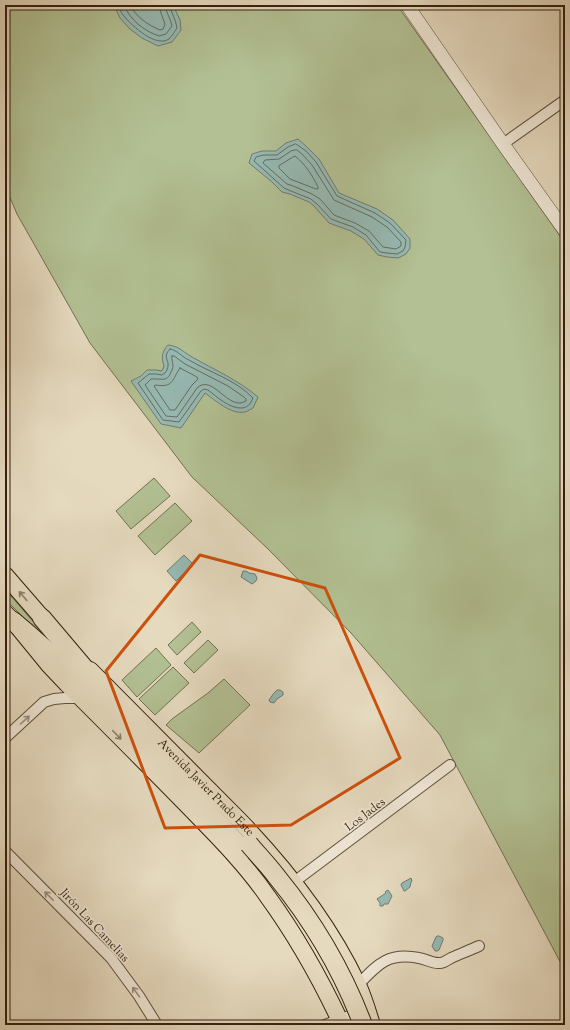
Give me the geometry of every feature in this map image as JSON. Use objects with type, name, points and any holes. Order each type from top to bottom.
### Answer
[{"type":"highway","points":[[9,617],[75,677],[210,814],[277,876],[292,896],[327,950],[368,1022]]},
{"type":"highway","points":[[42,618],[90,675],[246,847],[308,939],[329,978],[339,1023]]},
{"type":"main road","name":"Avenida Javier Prado Este","points":[[5,575],[83,663],[240,821],[294,882],[320,918],[358,985],[368,1022]]},
{"type":"main road","points":[[9,617],[49,665],[211,830],[268,896],[316,971],[339,1023]]},
{"type":"street","points":[[407,5],[565,231]]},
{"type":"street","points":[[503,144],[565,100]]},
{"type":"street","points":[[5,738],[44,702],[54,699],[81,698]]},
{"type":"street","name":"Los Jades","points":[[294,882],[450,766]]},
{"type":"street","name":"Jirón Las Camelias","points":[[5,851],[111,958],[139,996],[157,1025]]},
{"type":"street","points":[[358,985],[380,963],[388,960],[405,956],[442,963],[479,946]]},
{"type":"street","points":[[339,1023],[355,1014],[363,1014],[368,1022]]},
{"type":"highlighted area","points":[[200,555],[325,588],[400,758],[291,825],[165,828],[106,671]]},
{"type":"green space","points":[[5,5],[397,5],[565,243],[565,971],[440,735],[351,633],[268,549],[192,477],[90,343],[17,214],[5,186]]},
{"type":"green space","points":[[154,478],[170,496],[131,529],[116,511]]},
{"type":"green space","points":[[175,503],[192,521],[155,555],[138,536]]},
{"type":"green space","points":[[5,589],[55,647],[54,648],[5,599]]},
{"type":"green space","points":[[192,622],[201,632],[177,655],[168,645]]},
{"type":"green space","points":[[208,640],[218,650],[194,673],[184,663]]},
{"type":"green space","points":[[156,648],[171,665],[137,697],[122,680]]},
{"type":"green space","points":[[173,667],[189,683],[155,715],[139,699]]},
{"type":"green space","points":[[224,679],[250,705],[199,753],[166,725]]},
{"type":"water","points":[[114,5],[173,5],[180,20],[181,30],[172,42],[158,46],[142,38],[130,29],[120,18]]},
{"type":"water","points":[[298,139],[319,159],[339,193],[377,209],[393,220],[410,239],[410,248],[406,254],[398,258],[378,255],[364,239],[351,231],[329,223],[309,202],[282,192],[249,163],[252,154],[262,151],[276,151],[286,143]]},
{"type":"water","points":[[168,345],[178,348],[234,380],[250,391],[258,397],[253,408],[245,412],[234,411],[205,393],[181,428],[161,424],[131,381],[141,376],[147,370],[162,371],[164,366],[164,350]]},
{"type":"water","points":[[184,555],[193,564],[176,581],[167,571]]},
{"type":"water","points":[[243,571],[255,574],[257,578],[256,581],[252,584],[241,577]]},
{"type":"water","points":[[277,690],[283,692],[283,695],[274,703],[270,702],[269,700]]},
{"type":"water","points":[[411,878],[412,881],[410,887],[404,891],[401,885],[402,883]]},
{"type":"water","points":[[388,890],[392,896],[388,904],[380,906],[377,899]]},
{"type":"water","points":[[437,936],[443,938],[443,940],[439,950],[435,951],[432,946]]}]
